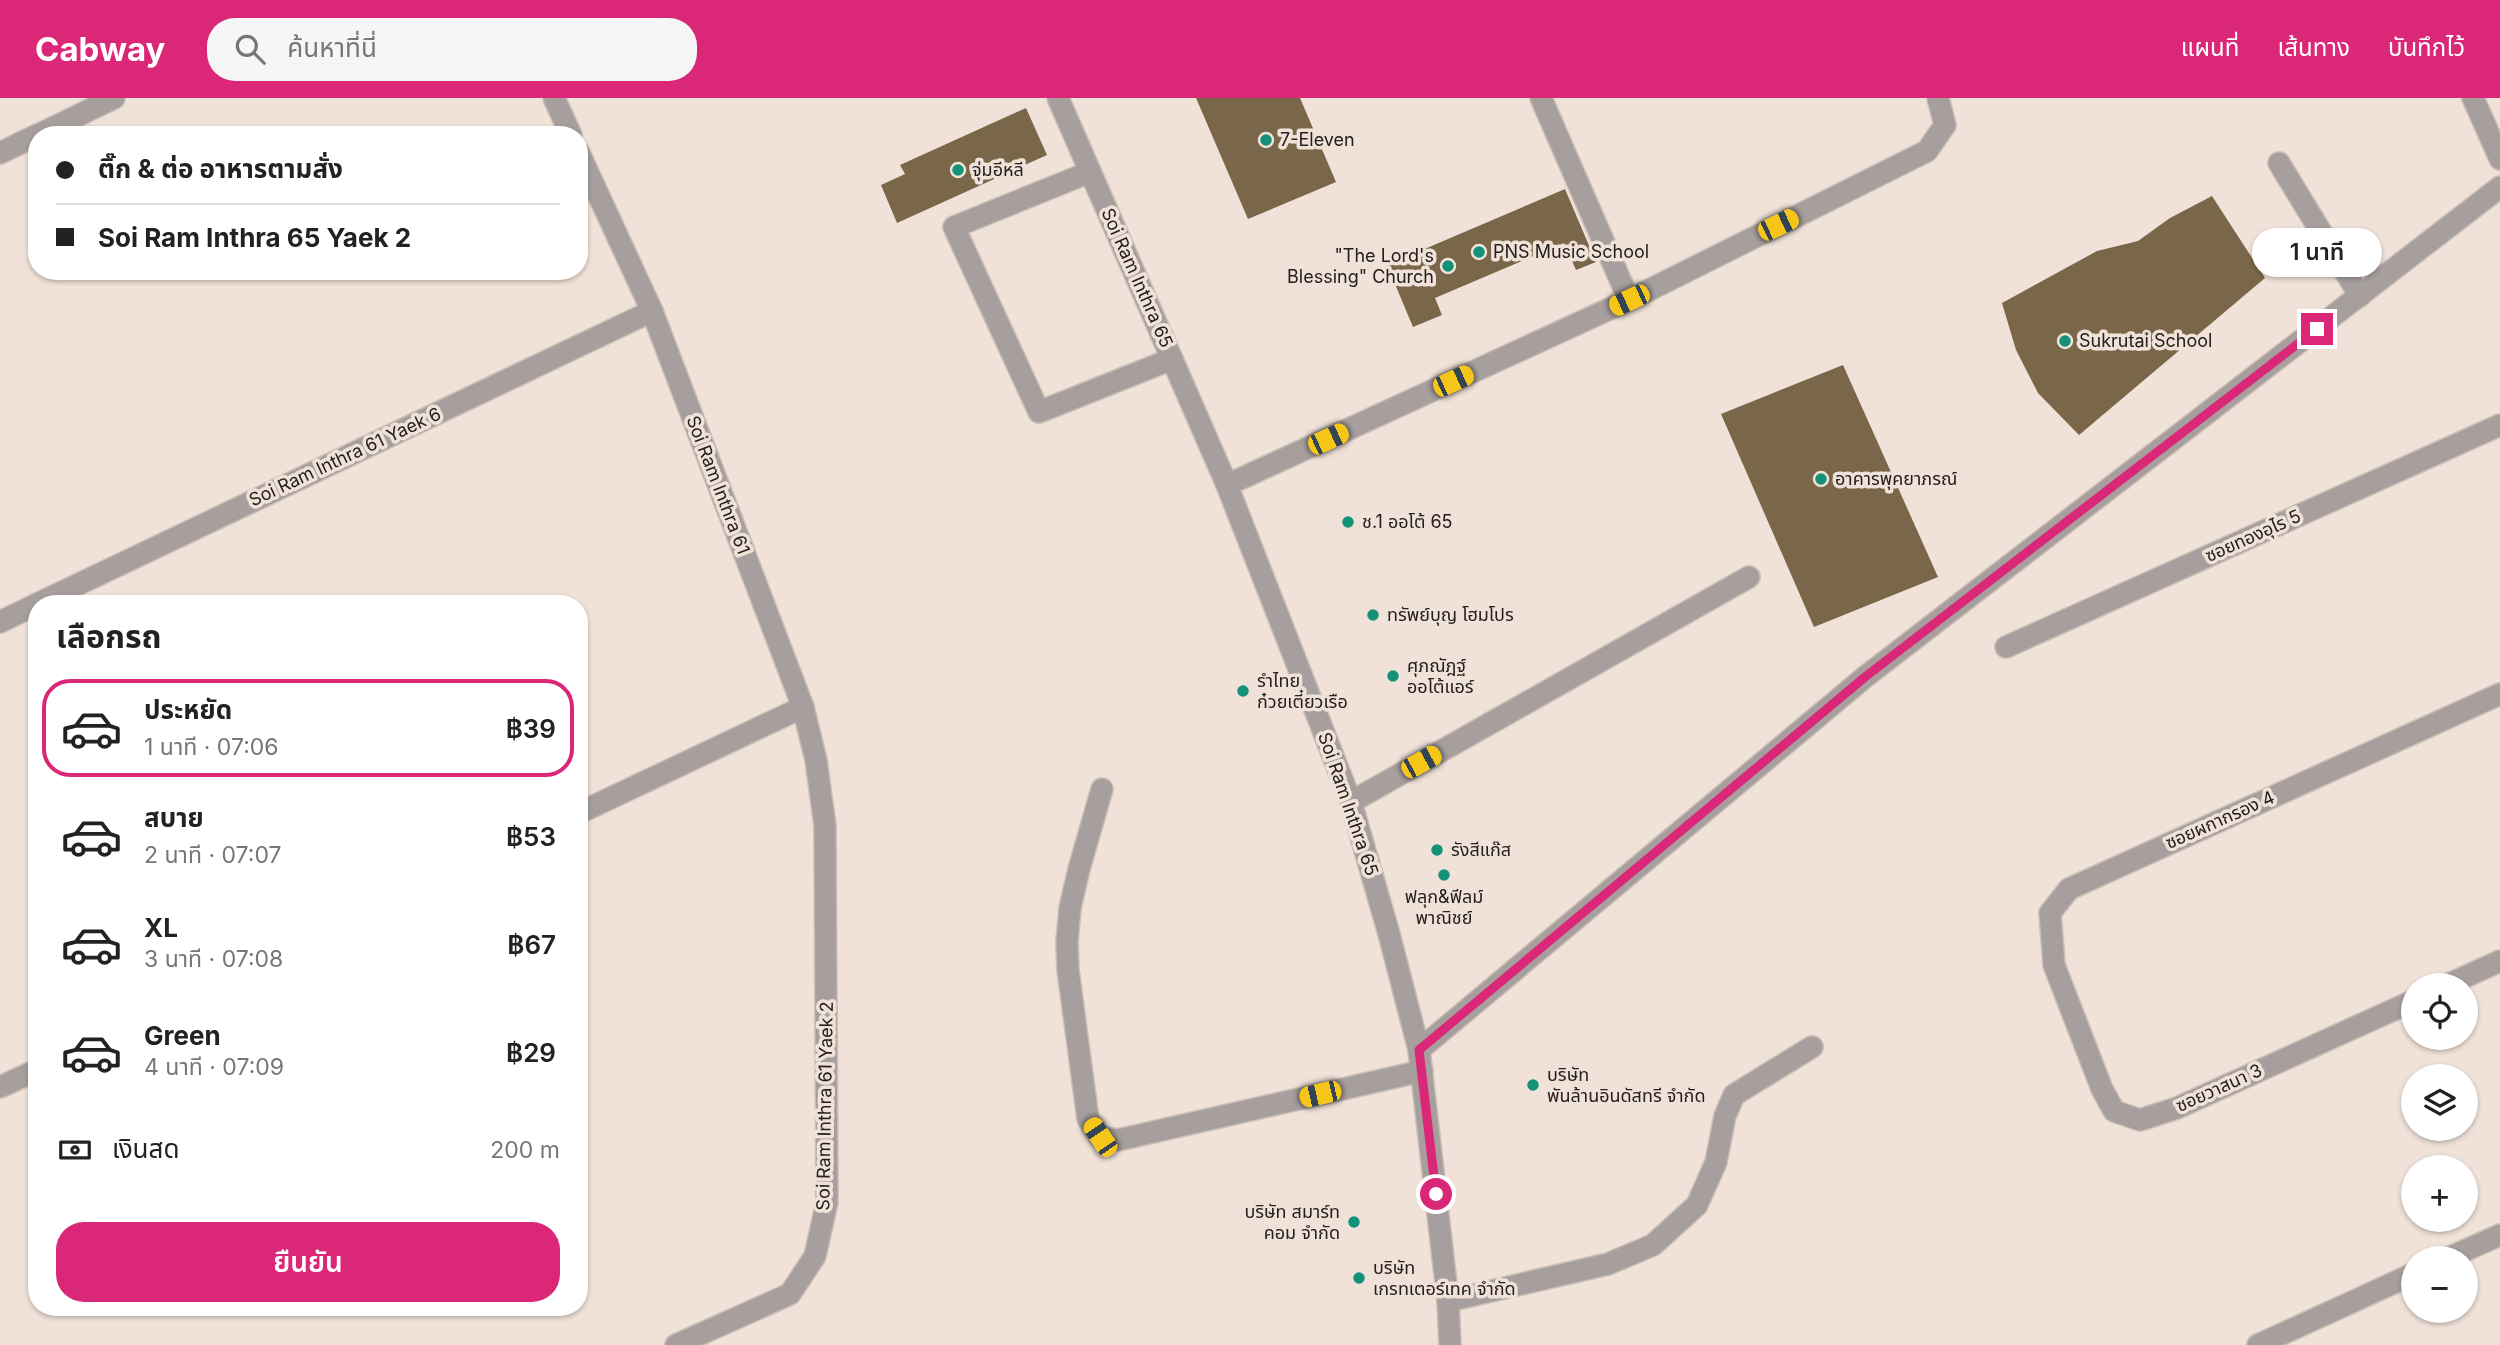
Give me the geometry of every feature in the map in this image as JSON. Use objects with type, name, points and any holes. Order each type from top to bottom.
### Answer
[{"type":"street","points":[[56,126],[114,98]]},
{"type":"street","points":[[554,98],[567,126]]},
{"type":"street","name":"Soi Ram Inthra 65","points":[[1058,98],[1227,485],[1351,802],[1419,1050],[1448,1301],[1450,1345]]},
{"type":"street","points":[[1541,98],[1629,300]]},
{"type":"street","points":[[1227,485],[1629,300],[1927,151],[1945,125],[1938,98]]},
{"type":"street","points":[[2473,98],[2500,159]]},
{"type":"street","points":[[0,153],[28,139]]},
{"type":"street","points":[[2279,163],[2360,296]]},
{"type":"street","name":"Soi Ram Inthra 61","points":[[588,172],[652,311],[803,707],[816,761],[825,826]]},
{"type":"street","points":[[1090,172],[954,227],[1039,412],[1172,359]]},
{"type":"street","points":[[1419,1050],[1865,677],[2500,187]]},
{"type":"street","name":"Soi Ram Inthra 61 Yaek 6","points":[[56,595],[652,311]]},
{"type":"street","name":"ซอยทองอุไร 5","points":[[2006,648],[2500,425]]},
{"type":"street","points":[[1351,802],[1749,576]]},
{"type":"street","name":"Soi Ram Inthra 61 Yaek 6","points":[[0,622],[28,608]]},
{"type":"street","name":"ซอยผกากรอง 4","points":[[2074,1020],[2054,965],[2050,914],[2068,889],[2500,694]]},
{"type":"street","points":[[588,809],[803,707]]},
{"type":"street","points":[[1101,789],[1079,869],[1067,942],[1068,970],[1088,1119],[1100,1137],[1118,1140],[1422,1071]]},
{"type":"street","name":"Soi Ram Inthra 61 Yaek 2","points":[[676,1345],[790,1294],[815,1256],[827,1202],[825,826]]},
{"type":"street","points":[[2474,973],[2500,961]]},
{"type":"street","name":"ซอยวาสนา 3","points":[[2074,1020],[2114,1111],[2140,1120],[2177,1108],[2401,1006]]},
{"type":"street","points":[[1448,1301],[1608,1264],[1653,1245],[1697,1205],[1716,1162],[1725,1116],[1734,1095],[1812,1047]]},
{"type":"street","points":[[0,1087],[28,1074]]},
{"type":"street","points":[[2475,1246],[2500,1235]]},
{"type":"street","points":[[2258,1345],[2401,1279]]},
{"type":"building","name":"7-Eleven","points":[[1196,98],[1300,98],[1336,182],[1248,219]]},
{"type":"building","name":"จุ่มอีหลี","points":[[1026,108],[1047,155],[897,223],[881,185],[905,174],[900,165]]},
{"type":"building","name":"PNS Music School","points":[[1565,189],[1596,262],[1576,270],[1564,243],[1435,298],[1442,315],[1413,327],[1387,265]]},
{"type":"building","points":[[2212,196],[2265,278],[2079,435],[2038,393],[2016,350],[2002,303],[2097,251],[2138,241],[2170,218]]},
{"type":"building","name":"อาคารพุคยาภรณ์","points":[[1843,365],[1938,577],[1814,627],[1721,414]]},
{"type":"place","name":"7-Eleven","points":[[1266,140]]},
{"type":"place","name":"จุ่มอีหลี","points":[[958,170]]},
{"type":"place","name":"PNS Music School","points":[[1479,252]]},
{"type":"place","name":"\"The Lord's Blessing\" Church","points":[[1448,266]]},
{"type":"place","name":"Sukrutai School","points":[[2065,341]]},
{"type":"place","name":"อาคารพุคยาภรณ์","points":[[1821,479]]},
{"type":"place","name":"ช.1 ออโต้ 65","points":[[1348,522]]},
{"type":"place","name":"ทรัพย์บุญ โฮมโปร","points":[[1373,615]]},
{"type":"place","name":"ศุภณัฎฐ์ ออโต้แอร์","points":[[1393,676]]},
{"type":"place","name":"รำไทย ก๋วยเตี๋ยวเรือ","points":[[1243,691]]},
{"type":"place","name":"รังสีแก๊ส","points":[[1437,850]]},
{"type":"place","name":"ฟลุก&ฟีลม์ พาณิชย์","points":[[1444,875]]},
{"type":"place","name":"บริษัท พันล้านอินดัสทรี จำกัด","points":[[1533,1085]]},
{"type":"place","name":"บริษัท สมาร์ท คอม จำกัด","points":[[1354,1222]]},
{"type":"place","name":"บริษัท เกรทเตอร์เทค จำกัด","points":[[1359,1278]]},
{"type":"route","points":[[1436,1194],[1419,1050],[1865,677],[2317,329]]}]
